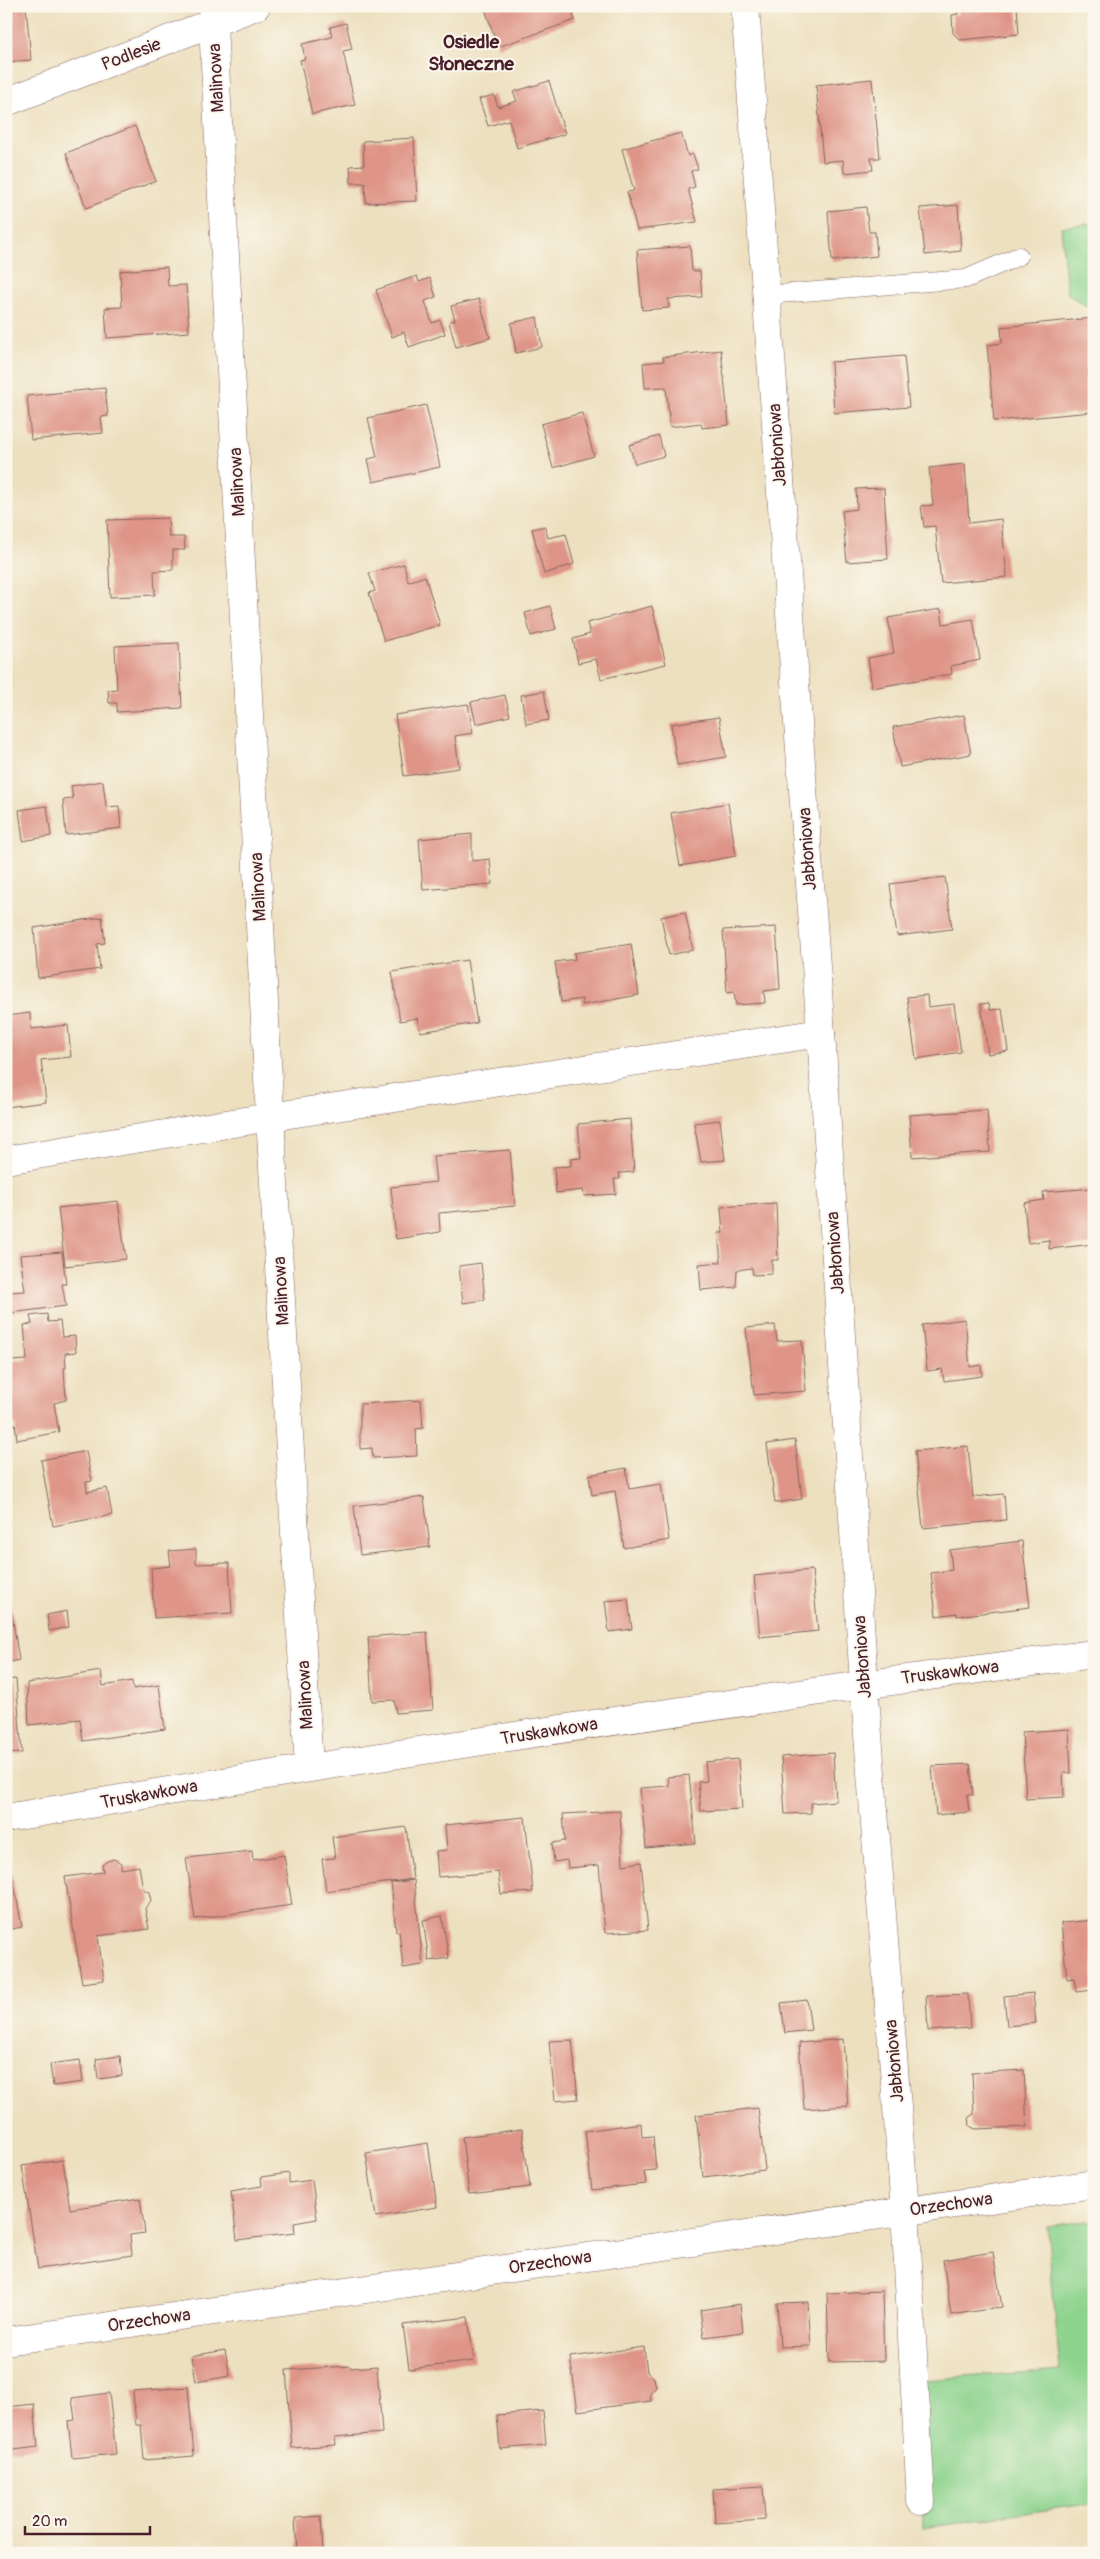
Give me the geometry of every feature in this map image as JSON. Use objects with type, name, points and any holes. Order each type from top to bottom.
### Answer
[{"type":"street","name":"Podlesie","points":[[6,102],[213,14],[256,6]]},
{"type":"street","name":"Jabłoniowa","points":[[745,6],[821,1033],[864,1683],[905,2210],[921,2501]]},
{"type":"street","name":"Malinowa","points":[[213,14],[270,1117],[309,1767]]},
{"type":"street","points":[[6,1160],[270,1117],[821,1033]]},
{"type":"street","name":"Truskawkowa","points":[[6,1818],[309,1767],[864,1683],[1094,1654]]},
{"type":"street","name":"Orzechowa","points":[[6,2341],[1094,2184]]},
{"type":"lane","points":[[766,295],[966,279],[1019,256]]},
{"type":"green space","points":[[1094,223],[1094,312],[1067,293],[1061,227]]},
{"type":"green space","points":[[1094,2220],[1094,2503],[923,2528],[922,2380],[1060,2370],[1047,2226]]},
{"type":"building","points":[[26,6],[31,60],[6,62],[6,7]]},
{"type":"building","points":[[484,6],[570,6],[575,20],[498,47]]},
{"type":"building","points":[[957,6],[1017,6],[1019,34],[960,40],[953,33],[952,15],[958,14]]},
{"type":"building","points":[[346,23],[352,49],[343,51],[355,105],[312,114],[300,60],[305,59],[302,44],[332,37],[330,27]]},
{"type":"building","points":[[872,79],[880,158],[871,158],[873,170],[844,173],[843,160],[823,162],[816,85]]},
{"type":"building","points":[[549,81],[565,134],[517,148],[509,120],[488,126],[479,99],[494,95],[498,107],[517,101],[513,92]]},
{"type":"building","points":[[135,126],[156,181],[86,208],[66,153]]},
{"type":"building","points":[[681,133],[688,156],[693,154],[698,169],[691,171],[695,187],[688,189],[697,222],[637,230],[627,192],[634,191],[622,149]]},
{"type":"building","points":[[414,138],[417,201],[366,203],[365,183],[351,183],[350,166],[364,165],[363,141]]},
{"type":"building","points":[[958,205],[961,251],[925,255],[920,208]]},
{"type":"building","points":[[866,207],[869,232],[875,232],[877,256],[832,261],[828,211]]},
{"type":"building","points":[[690,246],[692,271],[700,271],[702,297],[668,299],[669,308],[642,310],[637,250]]},
{"type":"building","points":[[167,267],[168,286],[186,285],[189,332],[107,338],[105,308],[122,307],[120,271]]},
{"type":"building","points":[[417,276],[419,282],[430,278],[436,297],[425,301],[432,323],[440,320],[445,334],[409,347],[404,332],[392,337],[376,290]]},
{"type":"building","points":[[479,299],[490,338],[456,347],[449,322],[455,320],[451,306]]},
{"type":"building","points":[[537,317],[542,347],[516,353],[511,323]]},
{"type":"building","points":[[1093,318],[1094,369],[1088,370],[1092,412],[994,421],[987,345],[1002,343],[1001,327]]},
{"type":"building","points":[[721,350],[729,425],[702,428],[701,423],[670,427],[666,387],[645,388],[643,363],[664,361],[663,357]]},
{"type":"building","points":[[904,356],[909,407],[834,413],[831,362]]},
{"type":"building","points":[[105,388],[108,416],[101,417],[103,433],[31,440],[27,396]]},
{"type":"building","points":[[426,405],[440,467],[373,482],[368,459],[377,457],[368,418]]},
{"type":"building","points":[[582,413],[594,456],[553,468],[541,424]]},
{"type":"building","points":[[659,436],[664,456],[635,464],[629,445]]},
{"type":"building","points":[[965,464],[969,523],[1001,519],[1007,577],[941,583],[935,526],[924,527],[921,506],[933,505],[929,468]]},
{"type":"building","points":[[884,488],[888,559],[847,562],[842,511],[857,509],[856,489]]},
{"type":"building","points":[[168,518],[169,537],[184,537],[185,550],[173,550],[173,570],[154,571],[155,595],[110,597],[107,520]]},
{"type":"building","points":[[545,526],[548,538],[566,534],[574,564],[544,574],[532,529]]},
{"type":"building","points":[[404,564],[408,582],[425,576],[440,625],[384,641],[369,593],[375,591],[369,573]]},
{"type":"building","points":[[550,606],[556,629],[531,636],[525,613]]},
{"type":"building","points":[[652,606],[666,664],[601,679],[596,659],[578,663],[573,639],[590,634],[587,623]]},
{"type":"building","points":[[941,609],[943,624],[973,619],[980,660],[951,666],[952,674],[872,688],[868,658],[894,653],[888,618]]},
{"type":"building","points":[[179,643],[182,708],[117,712],[117,703],[109,703],[108,690],[117,689],[115,646]]},
{"type":"building","points":[[544,691],[549,720],[526,724],[521,695]]},
{"type":"building","points":[[505,695],[510,716],[476,724],[471,702]]},
{"type":"building","points":[[468,704],[473,733],[455,736],[459,768],[404,776],[395,715]]},
{"type":"building","points":[[964,715],[971,754],[900,767],[893,727]]},
{"type":"building","points":[[719,717],[726,757],[677,765],[671,724]]},
{"type":"building","points":[[103,781],[106,807],[119,806],[121,828],[66,835],[63,800],[73,799],[71,786]]},
{"type":"building","points":[[728,803],[736,856],[680,866],[671,813]]},
{"type":"building","points":[[47,806],[51,836],[23,841],[19,810]]},
{"type":"building","points":[[472,834],[472,861],[490,859],[492,884],[423,890],[419,839]]},
{"type":"building","points":[[945,877],[952,929],[897,936],[890,884]]},
{"type":"building","points":[[685,912],[693,950],[669,955],[661,917]]},
{"type":"building","points":[[102,917],[105,943],[97,944],[100,969],[38,978],[34,928]]},
{"type":"building","points":[[776,927],[780,989],[764,991],[765,1003],[736,1005],[734,992],[727,993],[723,930]]},
{"type":"building","points":[[631,944],[639,995],[582,1005],[582,999],[561,1002],[555,962],[575,959],[574,953]]},
{"type":"building","points":[[467,960],[477,1023],[420,1032],[417,1018],[400,1021],[392,972]]},
{"type":"building","points":[[927,995],[928,1007],[954,1004],[961,1052],[916,1059],[907,997]]},
{"type":"building","points":[[989,1003],[990,1010],[1002,1009],[1008,1051],[988,1054],[981,1004]]},
{"type":"building","points":[[30,1013],[31,1029],[68,1025],[71,1057],[41,1060],[46,1102],[6,1107],[6,1016]]},
{"type":"building","points":[[987,1110],[990,1152],[912,1157],[909,1115]]},
{"type":"building","points":[[630,1119],[634,1172],[619,1173],[620,1179],[614,1179],[616,1194],[584,1196],[583,1190],[556,1193],[554,1167],[571,1166],[571,1159],[581,1158],[578,1124]]},
{"type":"building","points":[[720,1120],[725,1160],[701,1162],[694,1123]]},
{"type":"building","points":[[510,1150],[515,1206],[439,1213],[440,1232],[396,1239],[391,1187],[436,1182],[433,1156]]},
{"type":"building","points":[[1094,1188],[1094,1244],[1049,1249],[1049,1240],[1028,1243],[1024,1203],[1044,1200],[1043,1192]]},
{"type":"building","points":[[118,1201],[126,1259],[65,1266],[58,1208]]},
{"type":"building","points":[[776,1203],[778,1260],[772,1260],[772,1274],[753,1275],[752,1268],[737,1270],[736,1287],[701,1290],[699,1264],[721,1262],[718,1233],[723,1233],[721,1207]]},
{"type":"building","points":[[62,1252],[66,1284],[62,1284],[66,1306],[10,1313],[8,1292],[25,1291],[20,1255]]},
{"type":"building","points":[[481,1263],[485,1300],[463,1303],[459,1266]]},
{"type":"building","points":[[47,1314],[48,1322],[60,1321],[62,1337],[75,1336],[76,1352],[65,1353],[66,1400],[54,1403],[59,1432],[17,1440],[15,1424],[12,1424],[10,1361],[27,1360],[24,1325],[32,1324],[30,1316]]},
{"type":"building","points":[[965,1319],[970,1367],[981,1365],[982,1376],[944,1381],[942,1369],[927,1371],[922,1325]]},
{"type":"building","points":[[775,1325],[777,1341],[802,1340],[806,1391],[754,1395],[746,1328]]},
{"type":"building","points":[[421,1400],[423,1428],[416,1429],[417,1456],[373,1458],[372,1448],[360,1449],[360,1404]]},
{"type":"building","points":[[795,1440],[802,1499],[775,1503],[767,1444]]},
{"type":"building","points":[[968,1446],[973,1497],[1004,1494],[1006,1520],[923,1528],[915,1451]]},
{"type":"building","points":[[86,1451],[92,1481],[86,1482],[87,1492],[107,1488],[112,1515],[53,1526],[41,1460]]},
{"type":"building","points":[[626,1468],[629,1489],[661,1484],[669,1540],[624,1548],[615,1491],[592,1495],[589,1475]]},
{"type":"building","points":[[424,1497],[430,1547],[360,1555],[354,1506]]},
{"type":"building","points":[[1022,1541],[1030,1607],[957,1616],[957,1613],[936,1616],[931,1573],[952,1570],[950,1550]]},
{"type":"building","points":[[196,1549],[196,1564],[229,1563],[232,1613],[154,1618],[151,1568],[171,1566],[169,1551]]},
{"type":"building","points":[[812,1570],[818,1631],[760,1637],[754,1576]]},
{"type":"building","points":[[628,1599],[632,1629],[609,1632],[605,1601]]},
{"type":"building","points":[[10,1602],[19,1660],[6,1663],[6,1603]]},
{"type":"building","points":[[67,1611],[69,1627],[49,1631],[47,1615]]},
{"type":"building","points":[[427,1632],[433,1710],[396,1713],[394,1700],[372,1701],[368,1637]]},
{"type":"building","points":[[101,1671],[103,1686],[132,1681],[133,1689],[159,1685],[165,1729],[83,1741],[80,1719],[29,1725],[27,1683]]},
{"type":"building","points":[[16,1679],[22,1753],[6,1754],[6,1680]]},
{"type":"building","points":[[1069,1729],[1071,1773],[1063,1773],[1064,1797],[1026,1799],[1022,1732]]},
{"type":"building","points":[[833,1753],[836,1801],[811,1803],[811,1813],[785,1814],[781,1757]]},
{"type":"building","points":[[738,1759],[742,1809],[701,1811],[698,1782],[707,1781],[705,1762]]},
{"type":"building","points":[[970,1764],[973,1795],[967,1795],[969,1812],[936,1815],[932,1766]]},
{"type":"building","points":[[689,1775],[696,1843],[646,1848],[640,1788],[669,1786],[668,1777]]},
{"type":"building","points":[[620,1811],[623,1865],[641,1862],[648,1930],[605,1933],[599,1865],[568,1868],[567,1860],[554,1862],[552,1843],[565,1841],[563,1814]]},
{"type":"building","points":[[525,1817],[533,1892],[501,1894],[498,1872],[438,1877],[436,1851],[447,1850],[445,1825]]},
{"type":"building","points":[[406,1827],[413,1879],[326,1891],[322,1859],[335,1858],[332,1837]]},
{"type":"building","points":[[252,1851],[253,1860],[284,1855],[292,1905],[195,1919],[186,1858]]},
{"type":"building","points":[[114,1859],[121,1863],[121,1869],[139,1866],[143,1889],[149,1892],[151,1901],[145,1908],[149,1929],[98,1936],[104,1980],[82,1983],[65,1877],[103,1872],[102,1865]]},
{"type":"building","points":[[12,1873],[22,1927],[6,1930],[6,1874]]},
{"type":"building","points":[[414,1880],[423,1965],[403,1968],[399,1931],[396,1932],[391,1883]]},
{"type":"building","points":[[442,1916],[449,1958],[429,1961],[423,1920]]},
{"type":"building","points":[[1094,1920],[1094,1990],[1076,1992],[1074,1978],[1067,1979],[1061,1923]]},
{"type":"building","points":[[1033,1993],[1036,2023],[1007,2026],[1004,1996]]},
{"type":"building","points":[[968,1994],[970,2028],[928,2031],[926,1996]]},
{"type":"building","points":[[807,2000],[811,2030],[785,2033],[781,2003]]},
{"type":"building","points":[[843,2039],[848,2106],[804,2109],[799,2043]]},
{"type":"building","points":[[572,2040],[578,2099],[555,2101],[549,2041]]},
{"type":"building","points":[[120,2056],[122,2076],[98,2079],[96,2059]]},
{"type":"building","points":[[80,2060],[83,2082],[53,2086],[50,2064]]},
{"type":"building","points":[[1024,2070],[1027,2127],[975,2129],[970,2126],[969,2117],[974,2114],[972,2073]]},
{"type":"building","points":[[758,2108],[765,2170],[703,2177],[696,2115]]},
{"type":"building","points":[[641,2123],[642,2137],[653,2136],[656,2170],[644,2171],[646,2184],[592,2190],[585,2131]]},
{"type":"building","points":[[522,2129],[530,2187],[469,2194],[462,2137]]},
{"type":"building","points":[[428,2143],[437,2207],[376,2217],[366,2153]]},
{"type":"building","points":[[63,2160],[70,2209],[140,2198],[145,2233],[130,2235],[132,2255],[38,2269],[22,2166]]},
{"type":"building","points":[[289,2173],[289,2183],[312,2180],[317,2219],[294,2223],[295,2233],[237,2240],[231,2191],[262,2186],[261,2177]]},
{"type":"building","points":[[993,2252],[1002,2307],[951,2315],[943,2260]]},
{"type":"building","points":[[882,2291],[884,2361],[829,2362],[827,2293]]},
{"type":"building","points":[[808,2302],[811,2346],[780,2347],[777,2303]]},
{"type":"building","points":[[740,2304],[743,2332],[704,2337],[700,2310]]},
{"type":"building","points":[[468,2317],[474,2361],[409,2369],[403,2325]]},
{"type":"building","points":[[644,2347],[647,2372],[654,2378],[656,2387],[650,2394],[651,2401],[578,2411],[570,2357]]},
{"type":"building","points":[[225,2350],[230,2376],[196,2382],[192,2356]]},
{"type":"building","points":[[350,2366],[350,2368],[377,2366],[382,2433],[335,2437],[336,2445],[292,2448],[286,2370]]},
{"type":"building","points":[[188,2387],[194,2456],[144,2460],[141,2425],[136,2425],[133,2391]]},
{"type":"building","points":[[109,2393],[116,2454],[72,2458],[68,2421],[75,2420],[72,2398]]},
{"type":"building","points":[[34,2404],[38,2447],[6,2451],[6,2407]]},
{"type":"building","points":[[543,2411],[546,2445],[500,2449],[497,2415]]},
{"type":"building","points":[[763,2486],[765,2520],[715,2523],[713,2489]]},
{"type":"building","points":[[321,2516],[323,2553],[297,2553],[295,2518]]},
{"type":"district","name":"Osiedle Słoneczne","points":[[471,52]]}]
